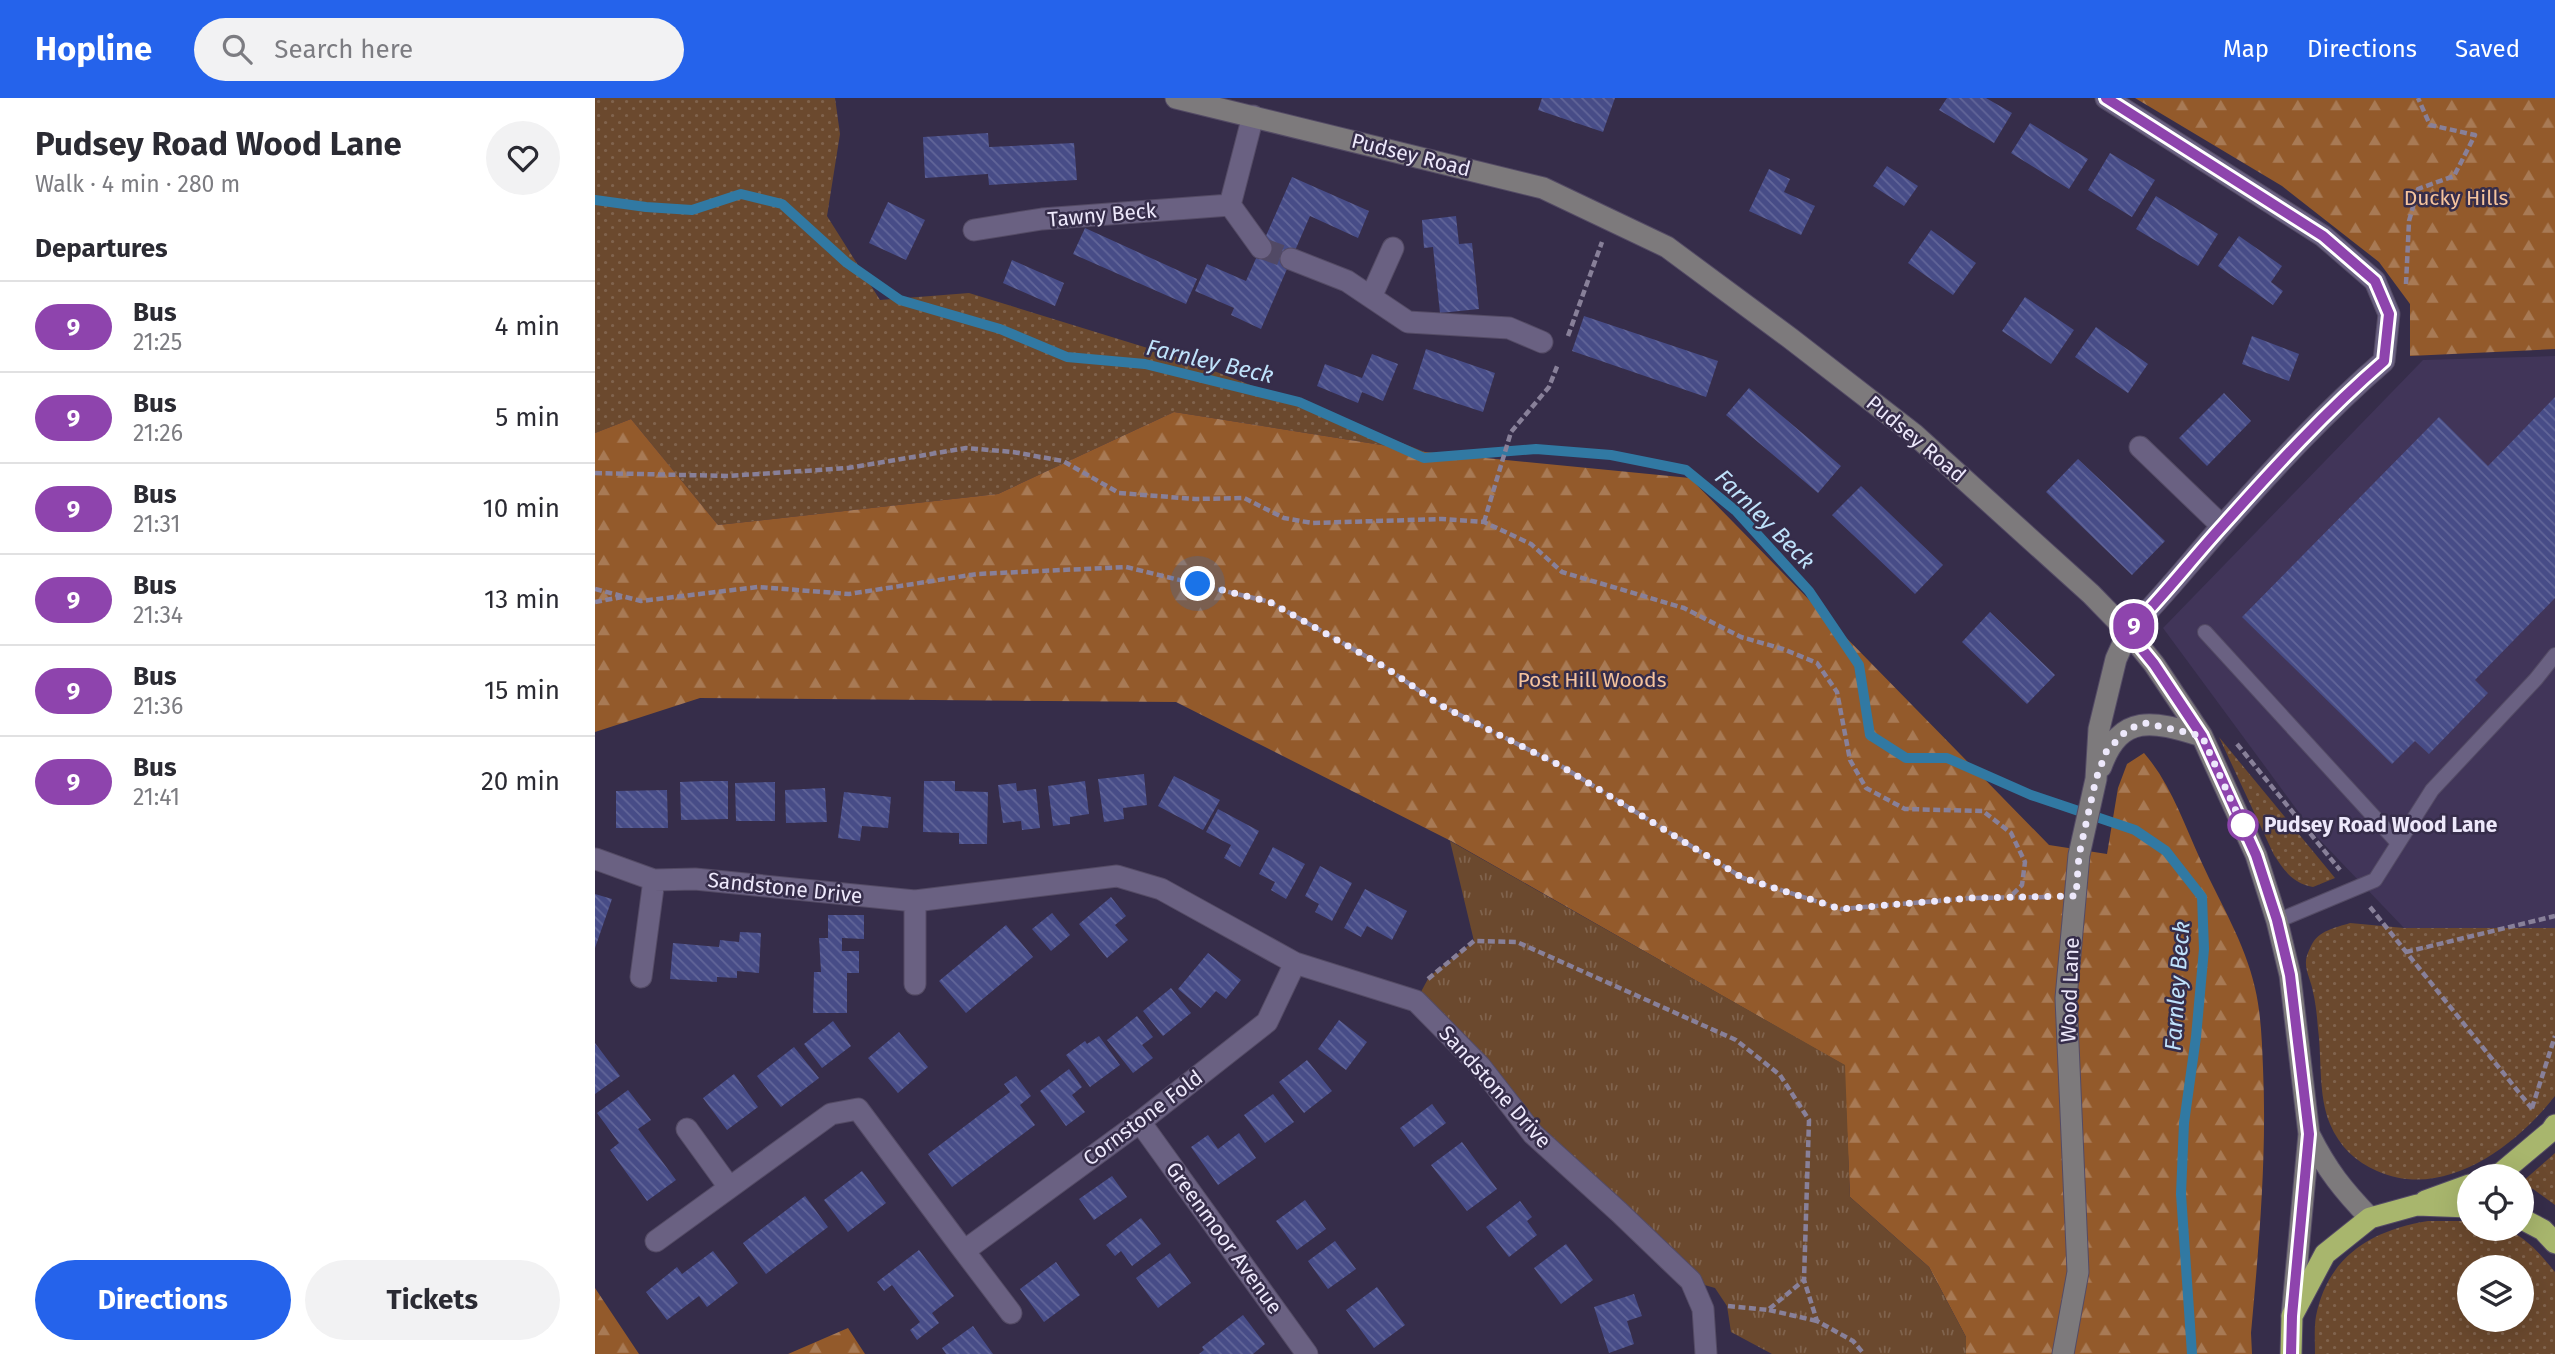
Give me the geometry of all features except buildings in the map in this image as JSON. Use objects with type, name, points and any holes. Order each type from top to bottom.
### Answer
[{"type":"highway","points":[[2512,1164],[2551,1132],[2555,1125]]},
{"type":"highway","points":[[2291,1354],[2292,1316],[2325,1254],[2370,1218],[2417,1205],[2457,1190]]},
{"type":"highway","points":[[2417,1205],[2457,1207]]},
{"type":"highway","points":[[2534,1225],[2555,1242]]},
{"type":"main road","name":"Pudsey Road","points":[[1176,98],[1543,188],[1667,247],[1914,433],[2091,594],[2128,632],[2154,664],[2202,736],[2256,855],[2277,920],[2290,975],[2309,1134],[2292,1316]]},
{"type":"main road","name":"Wood Lane","points":[[2063,1354],[2078,1272],[2066,998],[2079,855],[2096,779],[2099,729],[2116,659],[2128,632]]},
{"type":"main road","points":[[2096,779],[2106,752],[2128,729],[2145,723],[2202,736]]},
{"type":"main road","name":"Pudsey Road","points":[[2309,1134],[2325,1166],[2345,1193],[2370,1218]]},
{"type":"street","points":[[2106,98],[2323,236],[2375,281],[2389,314],[2384,361],[2350,390],[2222,526],[2159,601],[2128,632]]},
{"type":"street","points":[[1253,116],[1230,205],[1261,248]]},
{"type":"street","name":"Tawny Beck","points":[[974,230],[1042,219],[1230,205]]},
{"type":"street","points":[[1371,298],[1393,248]]},
{"type":"street","points":[[1291,260],[1347,281],[1408,323],[1509,328],[1542,342]]},
{"type":"street","points":[[2140,447],[2222,526]]},
{"type":"street","name":"Sandstone Drive","points":[[596,859],[654,880],[695,878],[915,901],[1117,876],[1161,889],[1295,963],[1416,1001],[1480,1066],[1533,1135],[1691,1281],[1703,1309],[1706,1354]]},
{"type":"street","points":[[641,977],[654,880]]},
{"type":"street","points":[[915,901],[915,984]]},
{"type":"street","name":"Cornstone Fold","points":[[964,1251],[1140,1122],[1267,1022],[1295,963]]},
{"type":"street","points":[[656,1241],[831,1114],[858,1109],[1011,1313]]},
{"type":"street","name":"Greenmoor Avenue","points":[[1140,1122],[1307,1354]]},
{"type":"street","points":[[687,1129],[729,1187]]},
{"type":"lane","points":[[2205,632],[2398,844]]},
{"type":"lane","points":[[2277,920],[2375,880],[2432,790],[2536,679],[2555,655]]},
{"type":"path","points":[[2389,314],[2406,291],[2409,221],[2418,189],[2453,176],[2475,135],[2430,125],[2418,98]]},
{"type":"path","points":[[1484,522],[1511,432]]},
{"type":"path","points":[[595,473],[728,476],[848,468],[966,449],[1013,452],[1063,461],[1119,494],[1195,499],[1244,498],[1284,518],[1312,523],[1442,519],[1484,522],[1531,544],[1562,572],[1684,608],[1741,636],[1817,663],[1837,692],[1850,760],[1866,788],[1905,809],[1983,811],[2011,833],[2025,862],[2022,885],[2009,898]]},
{"type":"path","points":[[595,589],[641,601],[758,587],[849,594],[977,574],[1126,567],[1270,602],[1385,667],[1440,705],[1561,766],[1743,878],[1841,909],[1972,898],[2076,896]]},
{"type":"path","points":[[595,602],[623,596]]},
{"type":"path","points":[[2406,952],[2555,916]]},
{"type":"path","points":[[1416,1001],[1429,977],[1474,941],[1517,942],[1736,1040],[1780,1075],[1808,1120],[1804,1280],[1817,1321]]},
{"type":"path","points":[[2532,1109],[2555,1036]]},
{"type":"path","points":[[1769,1310],[1804,1280]]},
{"type":"path","points":[[1727,1306],[1769,1310],[1817,1321],[1853,1341],[1864,1354]]},
{"type":"shaded area","points":[[2555,356],[2555,928],[2404,928],[2317,837],[2163,628],[2423,360]]},
{"type":"green space","points":[[595,98],[835,98],[840,134],[827,216],[880,300],[969,293],[1180,358],[1425,452],[1174,412],[998,494],[718,525],[631,419],[595,433]]},
{"type":"green space","name":"Ducky Hills","points":[[2135,98],[2555,98],[2555,349],[2410,356],[2410,304],[2379,262],[2282,186]]},
{"type":"green space","name":"Post Hill Woods","points":[[1174,412],[1425,452],[1690,478],[2049,845],[2107,854],[2118,788],[2127,764],[2144,753],[2169,791],[2231,923],[2251,971],[2257,998],[2262,1048],[2264,1134],[2251,1333],[2252,1354],[1966,1354],[1966,1337],[1929,1267],[1850,1197],[1844,1065],[1451,841],[1176,702],[700,698],[595,732],[595,433],[631,419],[718,525],[998,494]]},
{"type":"green space","points":[[2219,737],[2335,878],[2313,887],[2300,883],[2286,872],[2274,855]]},
{"type":"green space","points":[[1450,841],[1845,1065],[1850,1197],[1929,1267],[1966,1337],[1966,1354],[1772,1354],[1731,1332],[1727,1306],[1715,1288],[1691,1281],[1416,1001],[1429,977],[1474,941]]},
{"type":"green space","points":[[2350,923],[2404,928],[2555,928],[2555,1096],[2539,1115],[2499,1150],[2477,1164],[2457,1164],[2457,1172],[2452,1174],[2428,1179],[2402,1178],[2377,1171],[2362,1163],[2343,1146],[2334,1132],[2326,1113],[2322,1089],[2316,1010],[2306,961],[2314,941],[2328,930]]},
{"type":"green space","points":[[2555,1153],[2555,1205],[2534,1190],[2534,1171]]},
{"type":"green space","points":[[2428,1221],[2457,1221],[2457,1241],[2525,1241],[2532,1246],[2555,1272],[2555,1354],[2315,1354],[2316,1316],[2331,1277],[2356,1249],[2389,1231]]},
{"type":"green space","points":[[595,1288],[639,1354],[595,1354]]},
{"type":"green space","points":[[848,1328],[865,1354],[788,1354]]},
{"type":"waterway","name":"Farnley Beck","points":[[595,200],[692,210],[741,194],[782,204],[847,263],[900,300],[1000,329],[1067,357],[1145,364],[1299,402],[1424,458],[1536,449],[1611,455],[1686,470],[1736,511],[1809,591],[1859,665],[1870,735],[1906,758],[1947,758],[2031,795],[2135,830],[2166,851],[2202,897],[2204,949],[2196,1037],[2184,1123],[2181,1194],[2192,1354]]},
{"type":"tunnel","points":[[1261,248],[1291,259]]},
{"type":"bus line","name":"9","points":[[2106,98],[2323,236],[2375,281],[2389,314],[2384,361],[2350,390],[2222,526],[2159,601],[2128,632],[2154,664],[2202,736],[2256,855],[2277,920],[2290,975],[2302,1057],[2309,1134],[2292,1316],[2291,1354]]},
{"type":"place","name":"Pudsey Road Wood Lane","points":[[2243,825]]},
{"type":"route","points":[[1198,584],[1270,602],[1385,667],[1440,705],[1561,766],[1743,878],[1841,909],[1972,898],[2076,896],[2079,855],[2096,779],[2106,752],[2128,729],[2145,723],[2202,736],[2245,831],[2243,825]]}]
